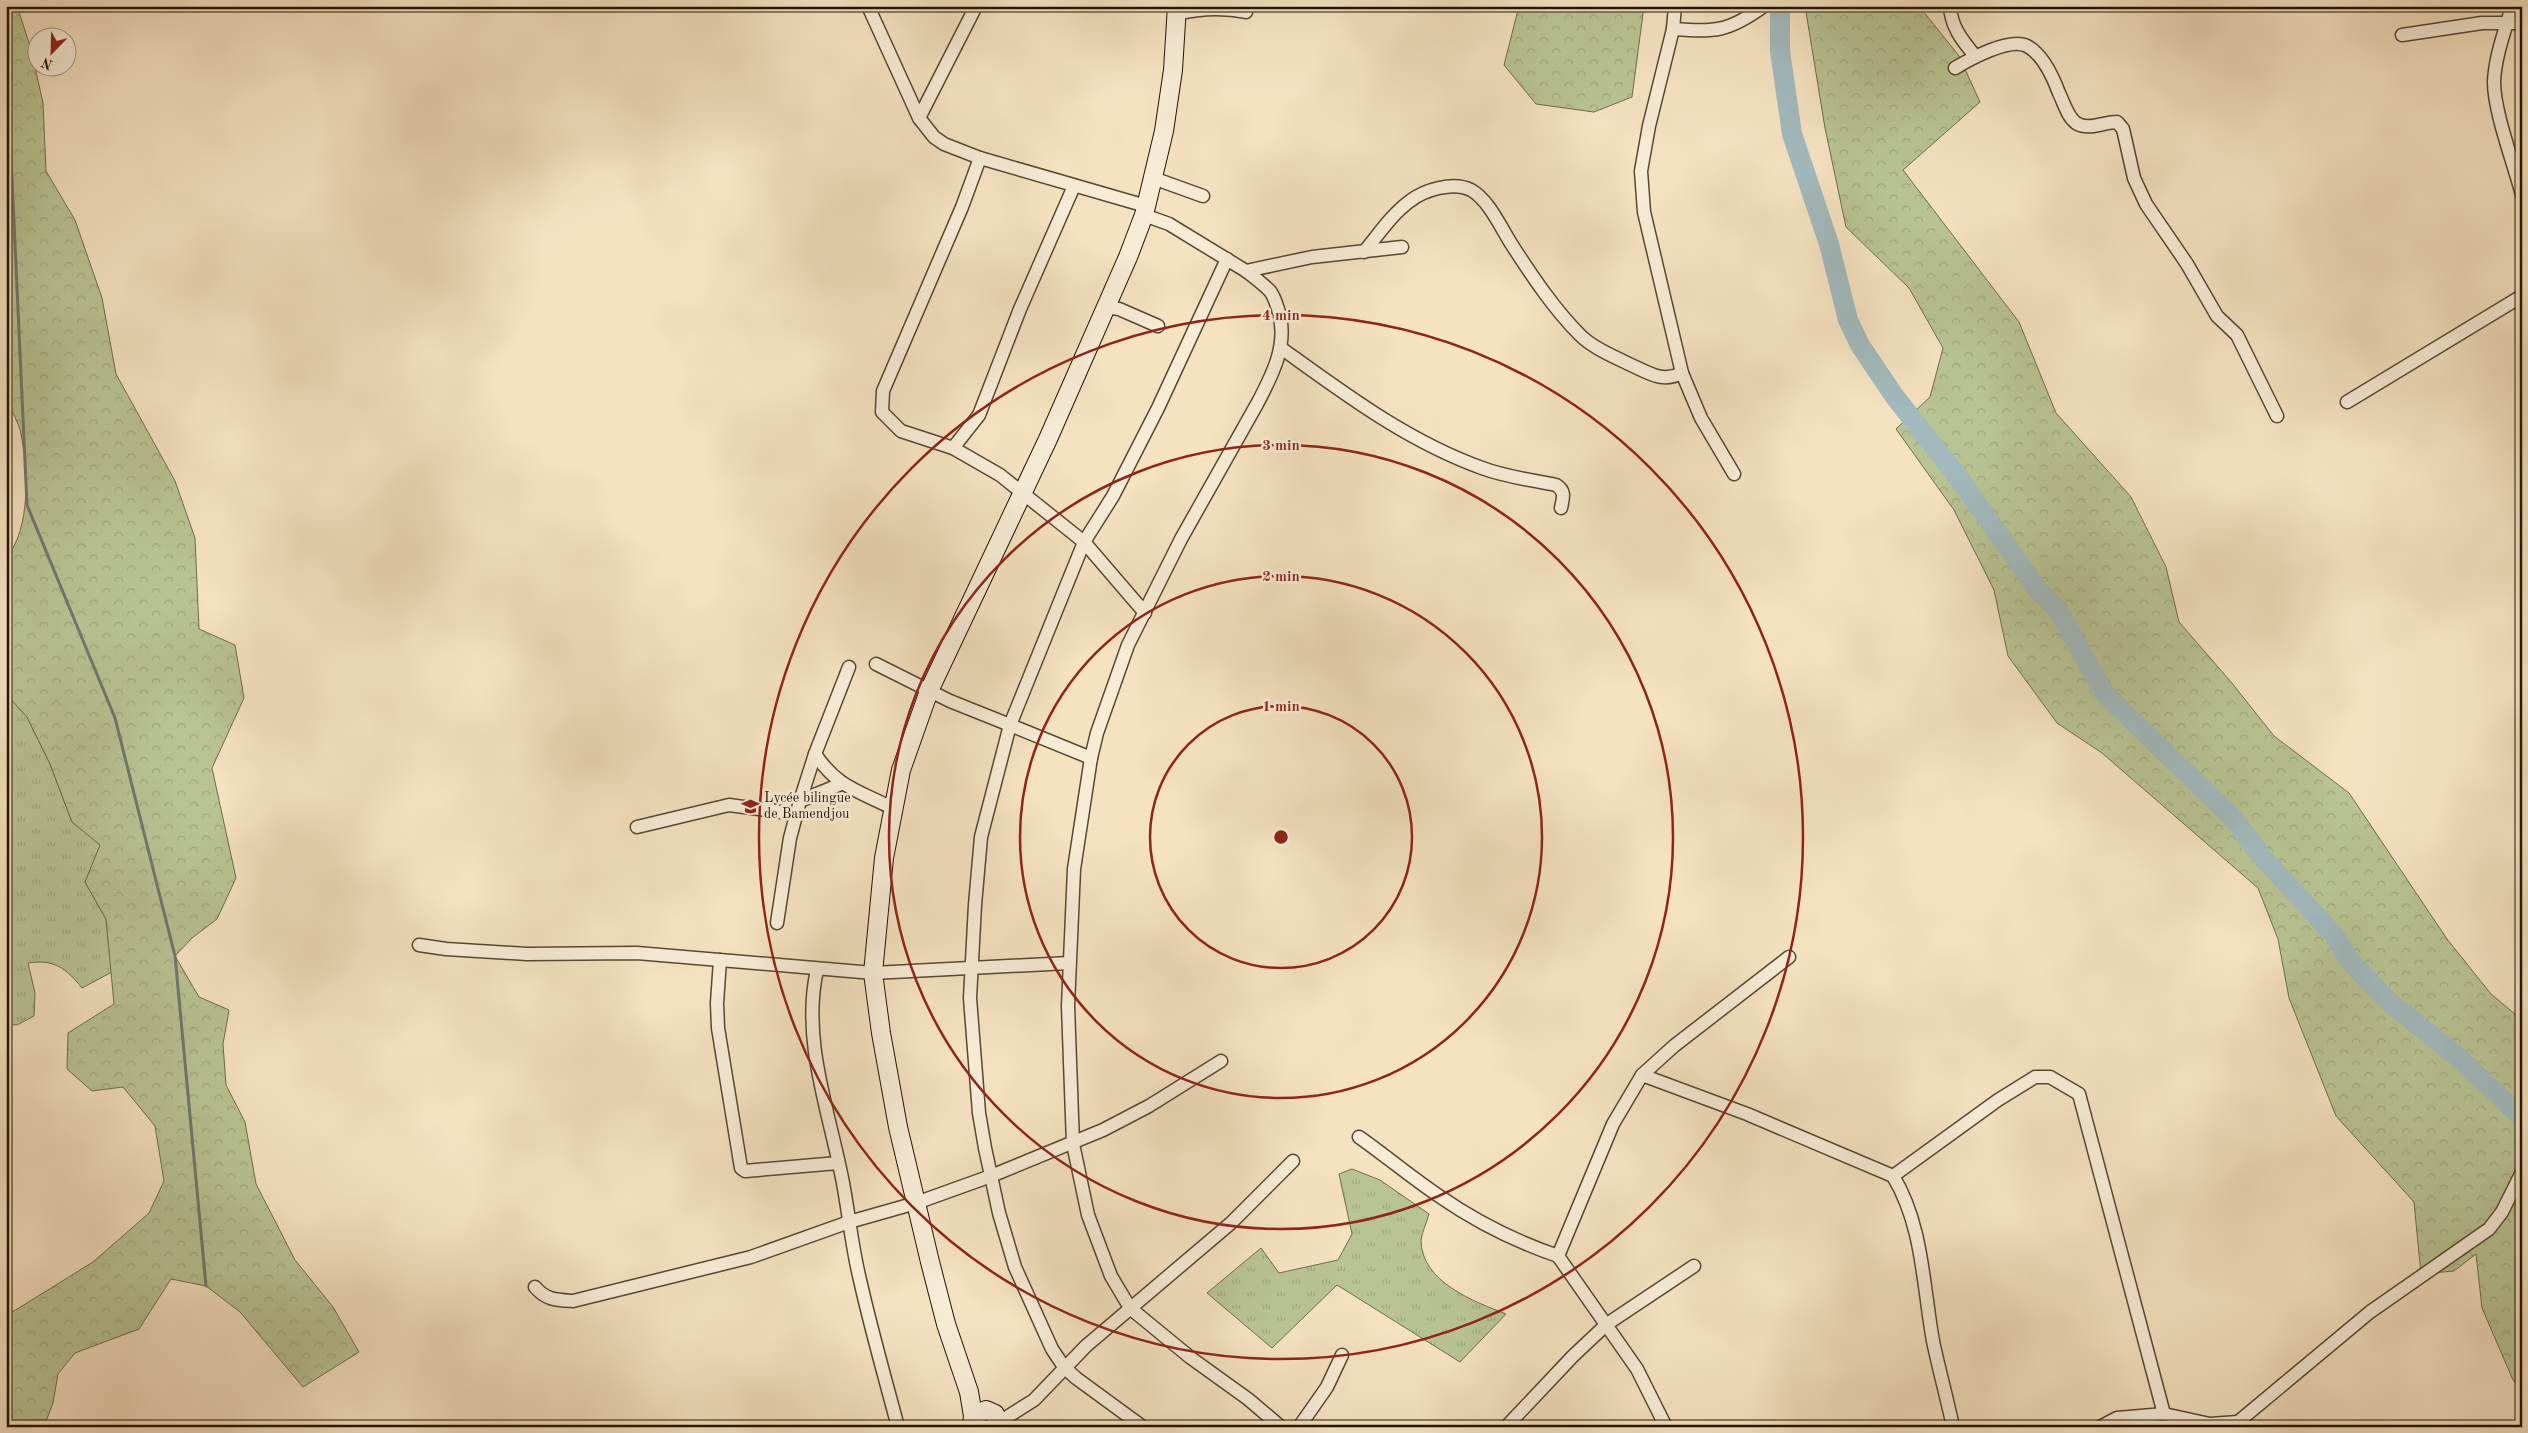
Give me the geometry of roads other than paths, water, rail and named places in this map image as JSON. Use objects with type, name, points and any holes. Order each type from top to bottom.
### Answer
[{"type":"main road","points":[[999,1425],[995,1414],[973,1421],[969,1392],[946,1324],[916,1203],[881,1033],[873,973],[884,858],[892,808],[901,770],[929,690],[1022,493],[1106,306],[1145,210],[1164,131],[1173,70],[1177,10]]},
{"type":"street","points":[[868,6],[919,118],[934,137],[944,144],[980,158],[1074,186],[1145,210],[1246,271],[1271,292],[1276,302],[1282,323],[1281,348],[1276,364],[1257,404],[1193,515],[1144,613],[1118,669],[1091,758],[1074,869],[1068,1006],[1073,1144],[1088,1215],[1111,1276],[1130,1308],[1191,1358],[1248,1399],[1280,1427]]},
{"type":"street","points":[[919,118],[976,6]]},
{"type":"street","points":[[1675,6],[1673,29],[1649,126],[1641,171],[1644,212],[1682,373],[1701,418],[1734,474]]},
{"type":"street","points":[[1673,29],[1709,32],[1728,27],[1764,6]]},
{"type":"street","points":[[1950,6],[1951,21],[1962,40],[1975,56]]},
{"type":"street","points":[[2512,6],[2499,52],[2494,82],[2499,114],[2522,196]]},
{"type":"street","points":[[1177,10],[1227,8],[1246,12]]},
{"type":"street","points":[[2402,35],[2482,23],[2522,22]]},
{"type":"street","points":[[1955,68],[1975,56],[2008,45],[2025,44],[2036,52],[2054,80],[2069,115],[2077,123],[2089,127],[2107,122],[2117,122],[2123,129],[2134,178],[2146,204],[2186,264],[2217,316],[2237,335],[2277,416]]},
{"type":"street","points":[[980,158],[962,207],[883,391],[881,401],[882,412],[901,431],[953,448],[1000,475],[1084,542],[1144,613]]},
{"type":"street","points":[[1153,178],[1203,196]]},
{"type":"street","points":[[953,448],[979,415],[1020,309],[1074,186]]},
{"type":"street","points":[[1364,252],[1410,200],[1433,189],[1453,186],[1470,190],[1483,201],[1526,267],[1582,336],[1611,355],[1659,378],[1671,378],[1682,373]]},
{"type":"street","points":[[1246,271],[1312,257],[1402,247]]},
{"type":"street","points":[[1143,1427],[1064,1368],[1035,1315],[1015,1267],[999,1213],[979,1113],[970,998],[981,837],[1010,725],[1084,542],[1113,496],[1158,408],[1227,259]]},
{"type":"street","points":[[2346,402],[2522,296]]},
{"type":"street","points":[[1106,306],[1119,309],[1158,326]]},
{"type":"street","points":[[1281,348],[1376,416],[1425,444],[1484,469],[1562,489],[1561,508]]},
{"type":"street","points":[[876,664],[950,702],[1091,758]]},
{"type":"street","points":[[777,923],[795,814],[815,754],[849,667]]},
{"type":"street","points":[[815,754],[830,775],[841,784],[892,808]]},
{"type":"street","points":[[800,801],[841,784]]},
{"type":"street","points":[[637,827],[729,805],[795,814]]},
{"type":"street","points":[[419,945],[497,952],[637,953],[817,970],[873,973],[1069,964]]},
{"type":"street","points":[[1558,1256],[1613,1124],[1642,1075],[1674,1046],[1789,957]]},
{"type":"street","points":[[720,960],[717,1003],[718,1028],[741,1168],[745,1171],[838,1163]]},
{"type":"street","points":[[817,970],[812,991],[812,1022],[818,1064],[860,1279],[898,1427]]},
{"type":"street","points":[[535,1287],[542,1295],[552,1300],[573,1301],[750,1258],[849,1222],[916,1203],[1073,1144],[1149,1106],[1221,1061]]},
{"type":"street","points":[[1642,1075],[1747,1114],[1893,1176],[1904,1193],[1912,1221],[1923,1269],[1933,1341],[1953,1427]]},
{"type":"street","points":[[1893,1176],[1998,1100],[2035,1077],[2050,1077],[2079,1094],[2164,1414]]},
{"type":"street","points":[[1359,1137],[1439,1196],[1534,1248],[1558,1256],[1637,1369],[1666,1427]]},
{"type":"street","points":[[999,1425],[1034,1400],[1064,1368],[1130,1308],[1231,1223],[1293,1161]]},
{"type":"street","points":[[2100,1427],[2117,1418],[2164,1414],[2210,1424],[2236,1424],[2370,1312],[2489,1229],[2502,1212],[2522,1172]]},
{"type":"street","points":[[1506,1427],[1573,1356],[1607,1324],[1694,1266]]},
{"type":"street","points":[[1299,1427],[1327,1387],[1342,1355]]},
{"type":"waterway","points":[[1780,6],[1780,51],[1792,134],[1829,244],[1848,320],[1860,345],[1895,397],[1958,477],[2039,591],[2058,610],[2105,694],[2234,819],[2263,858],[2334,935],[2351,962],[2388,1001],[2458,1057],[2522,1118]]},
{"type":"waterway","points":[[6,108],[9,114],[27,505],[115,718],[175,956],[206,1286]]},
{"type":"place","name":"Lycée bilingue de Bamendjou","points":[[750,806]]}]
